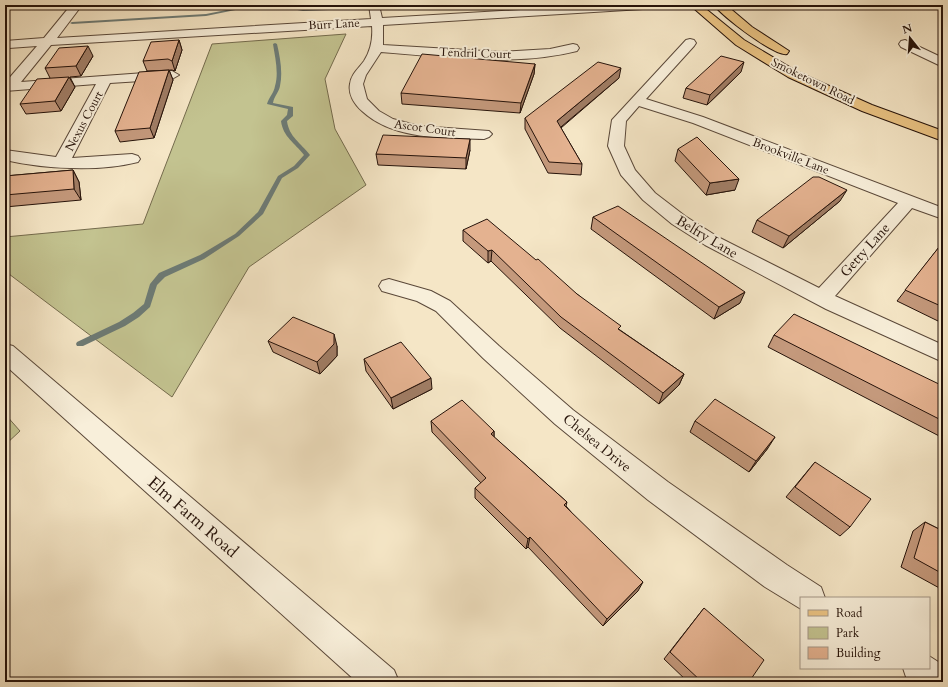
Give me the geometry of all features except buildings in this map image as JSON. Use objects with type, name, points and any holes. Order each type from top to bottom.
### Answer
[{"type":"main road","name":"Smoketown Road","points":[[695,5],[727,33],[773,63],[845,98],[943,136]]},
{"type":"main road","name":"Smoketown Road","points":[[719,5],[753,32],[796,58]]},
{"type":"street","points":[[8,87],[77,5]]},
{"type":"street","points":[[374,5],[379,35],[376,48]]},
{"type":"street","name":"Burr Lane","points":[[8,44],[659,5]]},
{"type":"street","name":"Belfry Lane","points":[[690,43],[619,120],[615,129],[614,141],[617,153],[627,171],[642,190],[668,212],[695,231],[732,253],[822,298],[943,354]]},
{"type":"street","points":[[904,44],[943,63]]},
{"type":"street","name":"Tendril Court","points":[[376,48],[513,55],[553,52],[573,48]]},
{"type":"street","name":"Ascot Court","points":[[376,48],[370,61],[360,73],[357,83],[357,91],[361,101],[368,110],[389,123],[399,126],[448,132],[484,134]]},
{"type":"street","name":"Nexus Court","points":[[8,87],[172,75]]},
{"type":"street","name":"Nexus Court","points":[[62,162],[105,80]]},
{"type":"street","name":"Brookville Lane","points":[[637,101],[698,120],[908,202],[943,214]]},
{"type":"street","name":"Nexus Court","points":[[5,155],[35,160],[62,162],[101,162],[132,159]]},
{"type":"street","name":"Getty Lane","points":[[822,298],[908,202]]},
{"type":"street","name":"Chelsea Drive","points":[[389,286],[424,296],[443,306],[502,362],[589,436],[658,491],[776,576],[808,597]]},
{"type":"street","name":"Elm Farm Road","points":[[5,352],[382,682]]},
{"type":"street","points":[[920,669],[940,682]]},
{"type":"green space","points":[[346,34],[325,79],[335,129],[366,185],[249,267],[172,397],[5,271],[5,237],[143,224],[212,44]]},
{"type":"green space","points":[[5,414],[20,431],[5,445]]},
{"type":"waterway","points":[[72,23],[206,15],[258,5]]},
{"type":"waterway","points":[[271,5],[303,10],[354,8]]},
{"type":"waterway","points":[[388,6],[410,5]]},
{"type":"waterway","points":[[80,344],[122,324],[136,315],[147,305],[154,284],[162,275],[202,257],[237,235],[261,213],[280,177],[296,167],[307,155],[286,132],[284,121],[290,116],[291,108],[270,104],[271,98],[278,86],[279,64],[275,44]]}]
